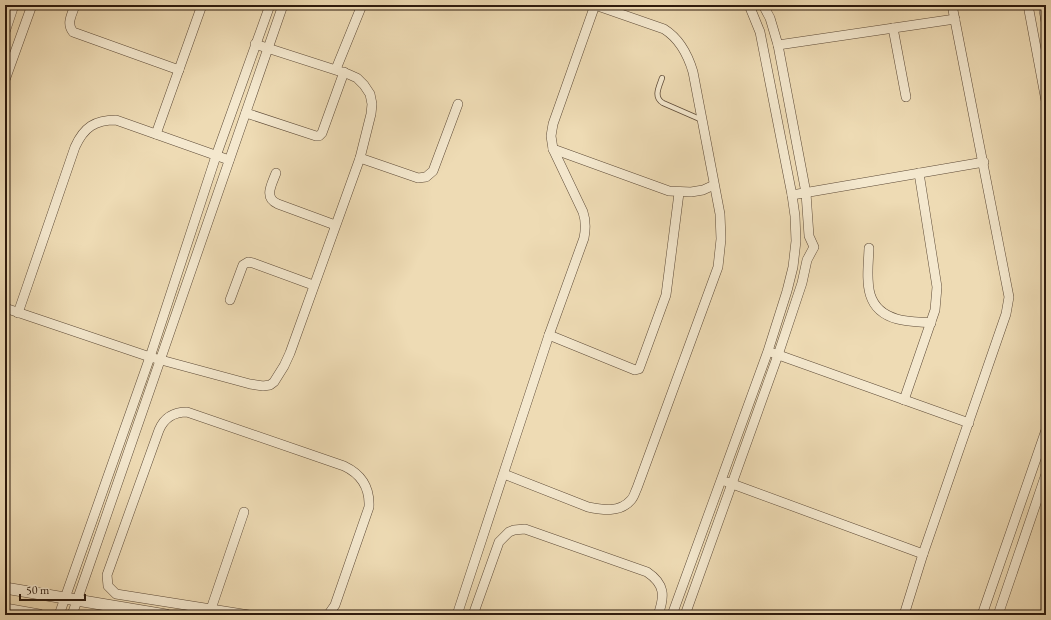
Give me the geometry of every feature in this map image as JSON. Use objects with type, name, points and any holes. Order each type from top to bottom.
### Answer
[{"type":"street","points":[[5,32],[14,5]]},
{"type":"street","points":[[5,80],[32,5]]},
{"type":"street","points":[[75,5],[69,22],[70,27],[74,32],[179,70]]},
{"type":"street","points":[[156,134],[202,5]]},
{"type":"street","points":[[59,615],[150,357],[216,156],[270,5]]},
{"type":"street","points":[[72,615],[283,5]]},
{"type":"street","points":[[246,114],[319,136],[322,133],[340,70],[362,5]]},
{"type":"street","points":[[457,615],[548,335],[584,238],[586,220],[584,212],[553,149],[551,136],[553,124],[595,5],[664,29],[681,45],[688,57],[693,72],[720,214],[721,239],[718,267],[637,488],[631,500],[623,506],[612,510],[600,510],[588,507],[504,474]]},
{"type":"street","points":[[675,614],[721,480],[768,351],[793,267],[796,241],[792,195],[760,32],[749,5]]},
{"type":"street","points":[[685,615],[778,355],[802,283],[807,260],[814,247],[809,236],[806,193],[778,45],[770,18],[763,5]]},
{"type":"street","points":[[904,615],[923,554],[1006,314],[1009,297],[984,162],[952,5]]},
{"type":"street","points":[[1028,5],[1046,101]]},
{"type":"street","points":[[1043,5],[1046,22]]},
{"type":"street","points":[[778,45],[955,19]]},
{"type":"street","points":[[893,28],[906,97]]},
{"type":"street","points":[[5,308],[150,357],[237,382],[263,386],[270,385],[274,382],[284,366],[334,225],[360,158],[372,104],[370,94],[357,78],[340,70],[256,44]]},
{"type":"street","points":[[360,158],[418,178],[426,177],[434,171],[458,104]]},
{"type":"street","points":[[18,313],[79,137],[86,129],[95,123],[106,120],[116,120],[229,160]]},
{"type":"street","points":[[553,149],[661,189],[680,193],[703,190],[714,185]]},
{"type":"street","points":[[792,195],[984,162]]},
{"type":"street","points":[[276,172],[269,191],[272,201],[334,225]]},
{"type":"street","points":[[904,400],[935,310],[937,287],[919,173]]},
{"type":"street","points":[[548,335],[635,370],[639,369],[666,295],[680,193]]},
{"type":"street","points":[[869,248],[868,290],[870,298],[875,305],[881,311],[897,319],[931,323]]},
{"type":"street","points":[[230,300],[244,265],[248,262],[313,285]]},
{"type":"street","points":[[768,351],[969,423]]},
{"type":"street","points":[[248,615],[209,611],[116,594],[110,590],[107,583],[107,575],[159,430],[167,418],[176,413],[187,412],[344,466],[362,479],[368,495],[369,507],[335,605],[328,615]]},
{"type":"street","points":[[982,615],[1046,430]]},
{"type":"street","points":[[998,615],[1046,474]]},
{"type":"street","points":[[721,480],[923,554]]},
{"type":"street","points":[[209,611],[244,512]]},
{"type":"street","points":[[473,615],[498,542],[509,532],[525,529],[647,572],[656,580],[661,590],[663,602],[658,615]]},
{"type":"street","points":[[81,554],[92,558]]},
{"type":"street","points":[[5,588],[166,615]]},
{"type":"street","points":[[5,609],[39,615]]},
{"type":"lane","points":[[662,78],[657,95],[659,100],[702,120]]}]
